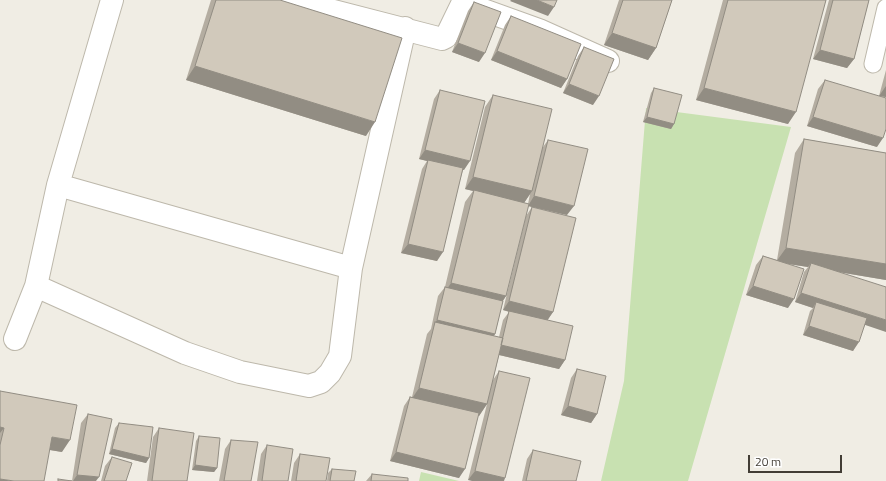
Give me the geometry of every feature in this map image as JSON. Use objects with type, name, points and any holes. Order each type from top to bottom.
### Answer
[{"type":"street","points":[[15,339],[36,286],[58,185],[112,0]]},
{"type":"street","points":[[291,0],[405,28],[439,38],[446,37],[464,1],[539,30],[608,61]]},
{"type":"street","points":[[36,286],[185,353],[240,372],[309,386],[321,382],[330,373],[340,356],[351,268],[405,28]]},
{"type":"street","points":[[58,185],[351,268]]},
{"type":"lane","points":[[873,64],[886,8]]},
{"type":"green space","points":[[646,108],[791,127],[688,481],[601,481],[624,381]]},
{"type":"green space","points":[[421,472],[459,481],[419,481]]},
{"type":"building","points":[[216,0],[280,0],[402,38],[375,122],[195,66]]},
{"type":"building","points":[[537,0],[557,0],[554,7]]},
{"type":"building","points":[[623,0],[672,0],[656,48],[612,33]]},
{"type":"building","points":[[728,0],[826,0],[796,112],[704,88]]},
{"type":"building","points":[[833,0],[869,0],[854,59],[820,50]]},
{"type":"building","points":[[474,2],[501,12],[485,53],[458,43]]},
{"type":"building","points":[[511,16],[581,44],[567,79],[497,51]]},
{"type":"building","points":[[584,47],[614,59],[599,96],[569,84]]},
{"type":"building","points":[[825,80],[886,98],[886,129],[883,138],[813,117]]},
{"type":"building","points":[[654,88],[682,95],[674,124],[647,117]]},
{"type":"building","points":[[440,90],[485,101],[470,161],[425,150]]},
{"type":"building","points":[[493,95],[552,109],[532,191],[473,177]]},
{"type":"building","points":[[804,139],[886,153],[886,264],[786,248]]},
{"type":"building","points":[[548,140],[588,149],[574,206],[534,196]]},
{"type":"building","points":[[428,160],[463,168],[443,252],[408,244]]},
{"type":"building","points":[[474,190],[529,204],[506,296],[451,283]]},
{"type":"building","points":[[532,207],[576,218],[553,312],[509,301]]},
{"type":"building","points":[[763,256],[804,269],[794,299],[753,286]]},
{"type":"building","points":[[811,263],[886,287],[886,320],[801,293]]},
{"type":"building","points":[[445,287],[503,301],[495,334],[437,320]]},
{"type":"building","points":[[816,302],[867,318],[859,342],[809,326]]},
{"type":"building","points":[[509,311],[573,326],[565,360],[501,345]]},
{"type":"building","points":[[435,322],[503,338],[487,404],[419,388]]},
{"type":"building","points":[[577,369],[606,376],[597,414],[568,406]]},
{"type":"building","points":[[499,371],[530,378],[505,478],[475,471]]},
{"type":"building","points":[[0,391],[77,405],[70,440],[52,437],[44,481],[14,481],[0,479],[0,445],[4,428],[0,427]]},
{"type":"building","points":[[410,397],[479,413],[465,469],[396,452]]},
{"type":"building","points":[[88,414],[112,419],[99,477],[77,475]]},
{"type":"building","points":[[119,423],[153,427],[149,458],[112,449]]},
{"type":"building","points":[[159,428],[194,433],[187,481],[152,481]]},
{"type":"building","points":[[199,436],[220,438],[217,468],[195,465]]},
{"type":"building","points":[[231,440],[258,442],[251,481],[224,481]]},
{"type":"building","points":[[267,445],[293,449],[288,481],[262,481]]},
{"type":"building","points":[[533,450],[581,461],[576,481],[526,481]]},
{"type":"building","points":[[300,454],[330,458],[326,481],[296,481]]},
{"type":"building","points":[[112,457],[132,463],[126,481],[104,481]]},
{"type":"building","points":[[332,469],[356,471],[354,481],[330,481]]},
{"type":"building","points":[[372,474],[408,478],[408,481],[371,481]]},
{"type":"building","points":[[58,479],[72,481],[58,481]]}]
